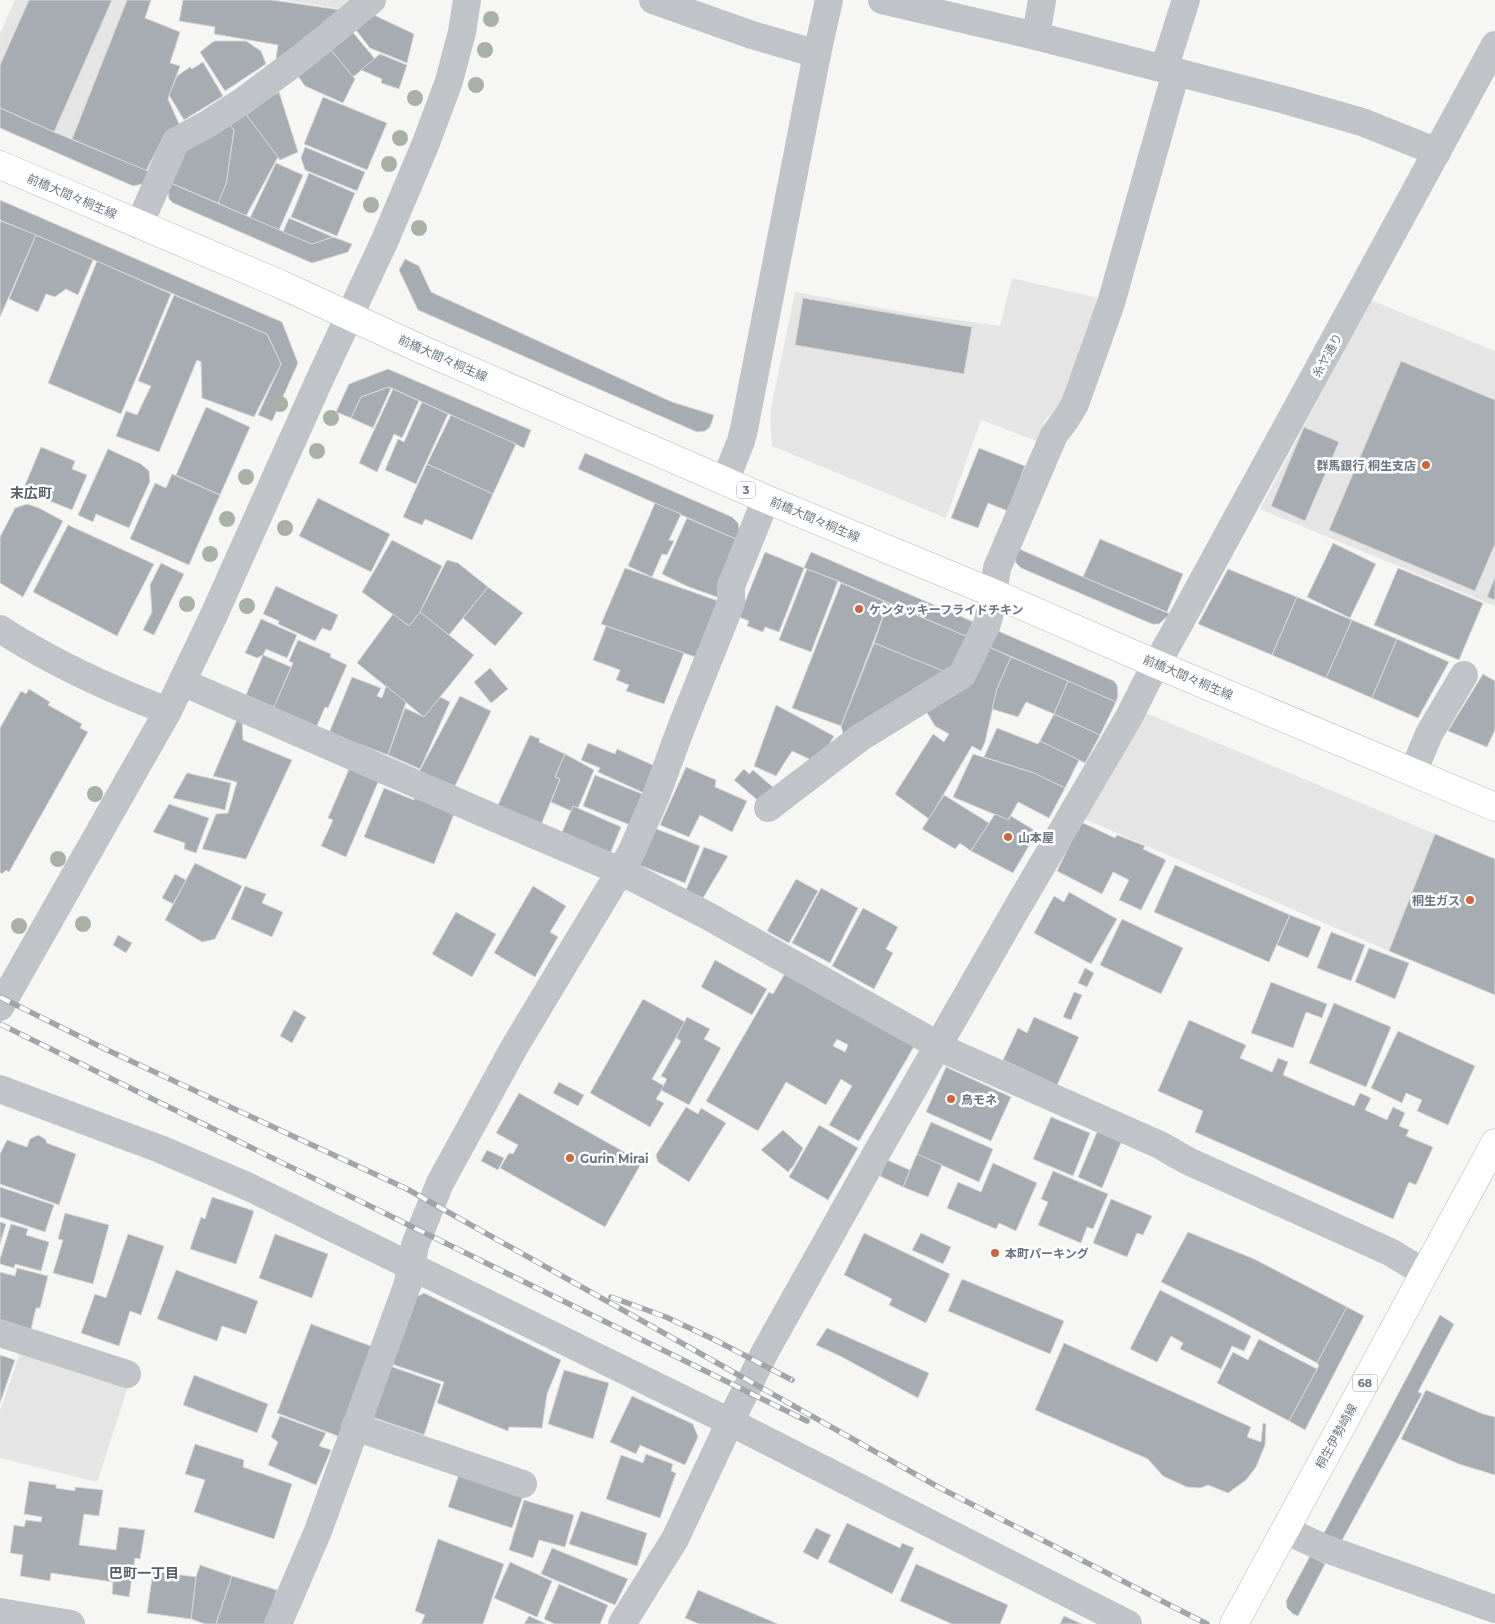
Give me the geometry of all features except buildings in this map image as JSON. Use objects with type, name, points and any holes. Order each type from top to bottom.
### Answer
[{"type":"main road","name":"前橋大間々桐生線","points":[[0,165],[350,315],[432,354],[766,499],[1495,806]]},
{"type":"main road","name":"桐生伊勢崎線","points":[[1234,1624],[1495,1143]]},
{"type":"street","points":[[139,225],[176,141],[206,125],[243,101],[302,57],[372,0]]},
{"type":"street","points":[[0,1007],[168,711],[182,682],[400,206],[438,112],[457,55],[467,0]]},
{"type":"street","points":[[653,0],[752,35],[817,54]]},
{"type":"street","points":[[725,481],[744,429],[829,0]]},
{"type":"street","points":[[882,0],[1036,36],[1362,122],[1437,152]]},
{"type":"street","points":[[1036,36],[1042,0]]},
{"type":"street","points":[[768,808],[861,737],[962,675],[987,624],[997,568],[1054,435],[1075,404],[1111,303],[1170,71],[1186,0]]},
{"type":"street","name":"糸ヤ通り","points":[[622,1624],[675,1539],[766,1350],[938,1045],[1130,717],[1156,664],[1495,45]]},
{"type":"street","points":[[278,1624],[318,1532],[408,1283],[414,1245],[440,1183],[516,1046],[631,853],[656,796],[731,603],[731,586],[766,499]]},
{"type":"street","points":[[0,629],[26,646],[78,672],[118,691],[168,711]]},
{"type":"street","points":[[1413,772],[1429,734],[1464,676]]},
{"type":"street","points":[[182,682],[620,871],[708,916],[938,1045],[1160,1145],[1188,1161],[1383,1249],[1425,1273]]},
{"type":"street","points":[[0,1089],[160,1149],[249,1187],[730,1422],[1128,1624]]},
{"type":"street","points":[[0,1333],[127,1374]]},
{"type":"street","points":[[355,1427],[523,1484]]},
{"type":"street","points":[[1285,1530],[1324,1548],[1495,1609]]},
{"type":"street","points":[[0,1612],[71,1624]]},
{"type":"shaded area","points":[[15,0],[127,0],[72,139],[0,108],[0,34]]},
{"type":"shaded area","points":[[284,0],[354,0],[342,9]]},
{"type":"shaded area","points":[[1012,278],[1098,298],[1067,403],[1045,419],[1037,441],[981,420],[946,518],[772,446],[770,413],[795,292],[908,313],[1000,326]]},
{"type":"shaded area","points":[[1371,300],[1495,351],[1495,606],[1260,509]]},
{"type":"shaded area","points":[[1146,713],[1495,859],[1495,995],[1080,817]]},
{"type":"shaded area","points":[[21,1350],[128,1387],[97,1482],[0,1458],[0,1411]]},
{"type":"railway","points":[[0,997],[105,1049],[407,1189],[940,1488],[1207,1624]]},
{"type":"railway","points":[[0,1024],[807,1421]]},
{"type":"railway","points":[[611,1297],[666,1317],[792,1380]]},
{"type":"place","name":"群馬銀行 桐生支店","points":[[1426,465]]},
{"type":"place","name":"ケンタッキーフライドチキン","points":[[859,609]]},
{"type":"place","name":"山本屋","points":[[1008,837]]},
{"type":"place","name":"桐生ガス","points":[[1470,900]]},
{"type":"place","name":"鳥モネ","points":[[951,1099]]},
{"type":"place","name":"Gurin Mirai","points":[[570,1158]]},
{"type":"place","name":"本町パーキング","points":[[995,1253]]},
{"type":"district","name":"末広町","points":[[31,493]]},
{"type":"district","name":"巴町一丁目","points":[[144,1573]]}]
